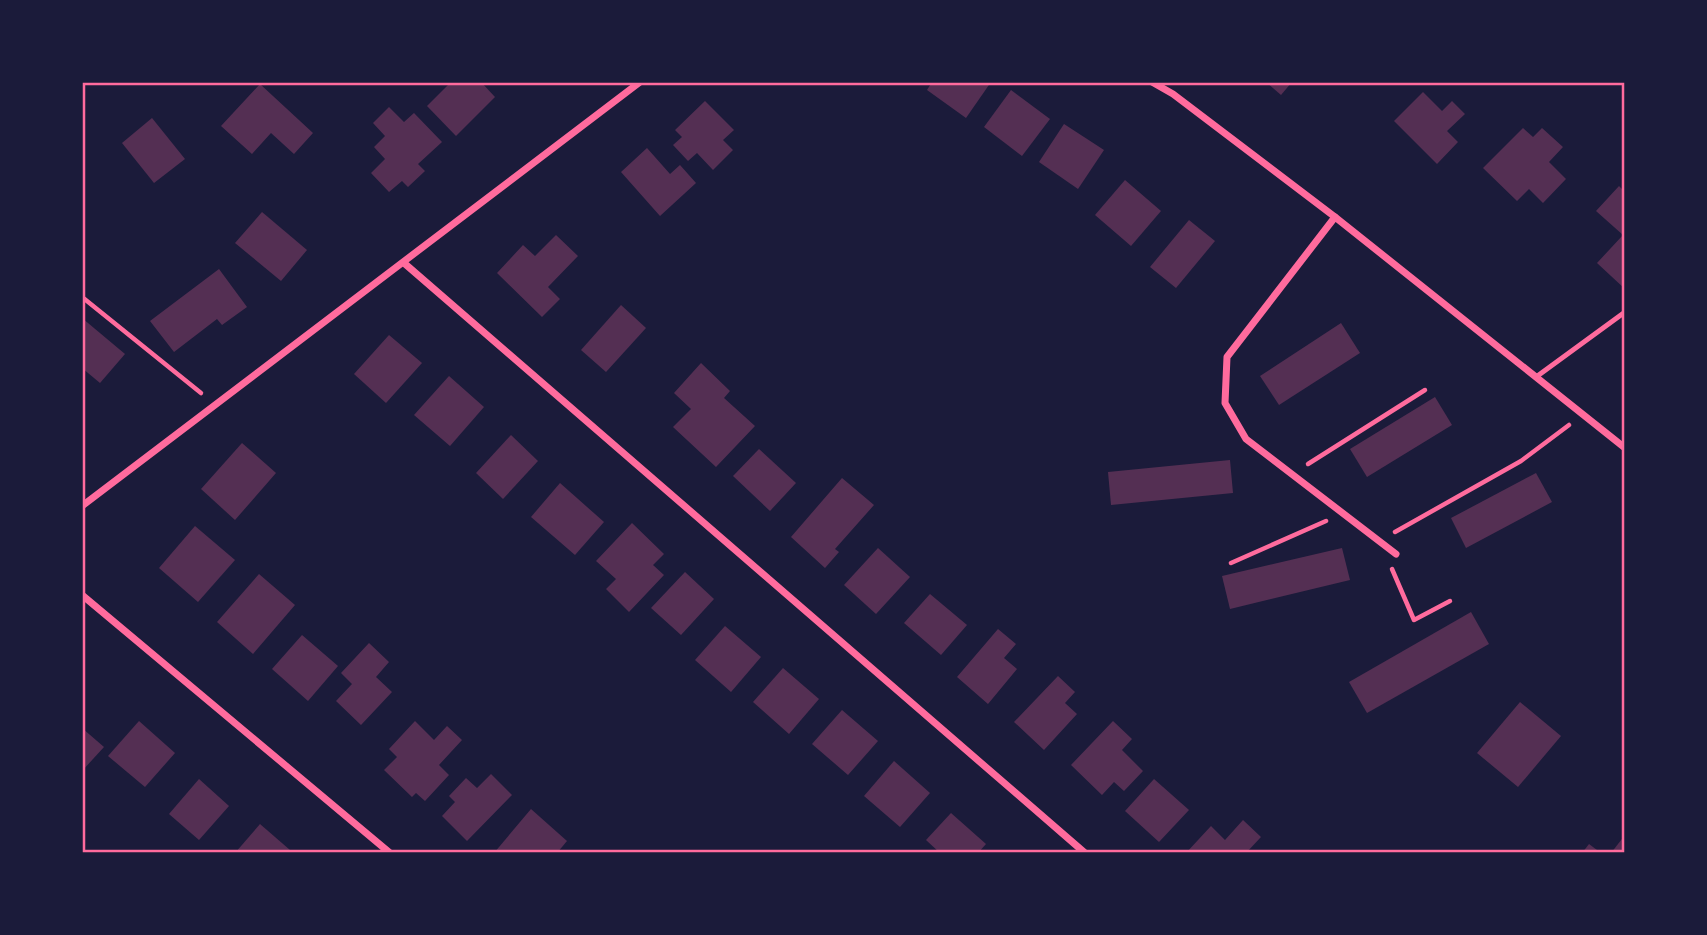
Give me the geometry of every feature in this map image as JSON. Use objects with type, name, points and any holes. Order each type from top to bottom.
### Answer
[{"type":"street","points":[[82,506],[217,407],[640,82]]},
{"type":"street","points":[[1152,82],[1173,94],[1335,217],[1625,448]]},
{"type":"street","points":[[1335,217],[1227,357],[1225,403],[1246,439],[1396,554]]},
{"type":"street","points":[[404,263],[1085,853]]},
{"type":"street","points":[[82,595],[390,853]]},
{"type":"lane","points":[[1536,377],[1625,312]]},
{"type":"path","points":[[82,296],[217,407]]},
{"type":"path","points":[[1292,474],[1425,390]]},
{"type":"path","points":[[1379,541],[1521,461],[1582,414]]},
{"type":"path","points":[[1231,563],[1342,513]]},
{"type":"path","points":[[1396,554],[1391,572],[1414,620],[1450,601]]},
{"type":"building","points":[[451,82],[481,82],[495,97],[456,136],[427,106]]},
{"type":"building","points":[[932,82],[991,82],[966,118],[927,90]]},
{"type":"building","points":[[1266,82],[1292,82],[1281,95]]},
{"type":"building","points":[[260,84],[313,133],[294,154],[271,133],[252,154],[221,126]]},
{"type":"building","points":[[1011,90],[1050,119],[1022,156],[984,127]]},
{"type":"building","points":[[1423,92],[1442,111],[1452,101],[1465,114],[1447,131],[1458,142],[1437,164],[1394,121]]},
{"type":"building","points":[[705,101],[734,130],[723,140],[733,150],[713,170],[697,153],[688,161],[673,145],[682,137],[675,130]]},
{"type":"building","points":[[389,107],[404,122],[414,113],[442,142],[418,164],[425,171],[408,187],[402,181],[389,192],[371,173],[385,159],[374,147],[385,136],[373,123]]},
{"type":"building","points":[[152,118],[185,159],[154,183],[122,143]]},
{"type":"building","points":[[1064,124],[1104,150],[1078,189],[1039,162]]},
{"type":"building","points":[[1523,128],[1533,137],[1542,128],[1563,147],[1549,162],[1566,179],[1543,203],[1529,189],[1517,201],[1483,168]]},
{"type":"building","points":[[647,148],[670,174],[680,165],[696,183],[660,216],[621,172]]},
{"type":"building","points":[[1125,180],[1161,211],[1131,246],[1095,215]]},
{"type":"building","points":[[1619,186],[1625,192],[1625,289],[1597,263],[1623,235],[1596,211]]},
{"type":"building","points":[[262,212],[307,250],[281,281],[235,243]]},
{"type":"building","points":[[1189,220],[1215,241],[1176,288],[1150,267]]},
{"type":"building","points":[[556,235],[578,256],[548,287],[560,299],[542,317],[497,273],[523,245],[535,256]]},
{"type":"building","points":[[219,269],[247,307],[222,325],[217,319],[174,352],[150,321]]},
{"type":"building","points":[[621,305],[646,328],[606,372],[581,350]]},
{"type":"building","points":[[82,318],[125,354],[100,383],[82,368]]},
{"type":"building","points":[[1341,323],[1360,353],[1279,405],[1260,376]]},
{"type":"building","points":[[389,335],[422,363],[386,403],[354,374]]},
{"type":"building","points":[[701,363],[730,391],[724,398],[755,426],[716,467],[673,427],[691,409],[674,393]]},
{"type":"building","points":[[449,376],[484,407],[450,446],[414,415]]},
{"type":"building","points":[[1435,397],[1452,425],[1367,477],[1350,449]]},
{"type":"building","points":[[511,435],[538,461],[503,499],[476,473]]},
{"type":"building","points":[[242,443],[276,473],[235,520],[201,489]]},
{"type":"building","points":[[759,449],[796,483],[770,511],[733,476]]},
{"type":"building","points":[[1230,460],[1233,493],[1111,505],[1108,472]]},
{"type":"building","points":[[1536,473],[1552,502],[1466,548],[1451,518]]},
{"type":"building","points":[[842,478],[874,505],[835,549],[839,552],[825,568],[791,537]]},
{"type":"building","points":[[560,483],[604,522],[575,555],[531,517]]},
{"type":"building","points":[[632,523],[664,554],[653,565],[664,575],[629,612],[606,589],[616,579],[596,561]]},
{"type":"building","points":[[195,526],[235,560],[198,602],[159,568]]},
{"type":"building","points":[[878,548],[910,577],[876,614],[844,585]]},
{"type":"building","points":[[1342,548],[1350,580],[1230,609],[1222,576]]},
{"type":"building","points":[[685,572],[714,599],[681,635],[651,608]]},
{"type":"building","points":[[259,574],[295,605],[253,654],[217,622]]},
{"type":"building","points":[[930,594],[967,625],[941,655],[904,623]]},
{"type":"building","points":[[1471,612],[1489,644],[1367,713],[1349,682]]},
{"type":"building","points":[[725,626],[761,657],[731,692],[695,660]]},
{"type":"building","points":[[998,629],[1016,644],[1004,658],[1017,669],[988,704],[957,677]]},
{"type":"building","points":[[302,635],[338,666],[308,701],[272,669]]},
{"type":"building","points":[[369,643],[389,662],[376,677],[392,692],[361,725],[336,701],[352,684],[341,673]]},
{"type":"building","points":[[783,668],[819,699],[789,734],[753,702]]},
{"type":"building","points":[[1058,676],[1075,692],[1065,703],[1077,714],[1044,750],[1014,722]]},
{"type":"building","points":[[1520,702],[1561,736],[1518,787],[1477,753]]},
{"type":"building","points":[[842,710],[878,741],[848,775],[812,744]]},
{"type":"building","points":[[139,721],[175,753],[145,787],[108,756]]},
{"type":"building","points":[[415,721],[434,740],[447,726],[462,740],[439,765],[449,775],[425,801],[416,793],[412,797],[384,770],[397,757],[389,749]]},
{"type":"building","points":[[1113,721],[1132,739],[1122,750],[1143,771],[1124,791],[1114,782],[1102,795],[1071,765]]},
{"type":"building","points":[[82,728],[104,747],[82,771]]},
{"type":"building","points":[[894,761],[930,793],[900,827],[864,796]]},
{"type":"building","points":[[491,774],[512,795],[467,841],[442,816],[455,802],[449,796],[466,778],[477,788]]},
{"type":"building","points":[[199,779],[229,806],[199,840],[169,814]]},
{"type":"building","points":[[1154,779],[1189,810],[1159,842],[1125,811]]},
{"type":"building","points":[[531,809],[567,841],[557,853],[494,853]]},
{"type":"building","points":[[951,813],[986,844],[978,853],[940,853],[926,840]]},
{"type":"building","points":[[1243,820],[1261,837],[1246,853],[1186,853],[1211,826],[1225,840]]},
{"type":"building","points":[[260,824],[290,850],[288,853],[235,853]]},
{"type":"building","points":[[1625,835],[1625,853],[1611,853]]},
{"type":"building","points":[[1589,844],[1601,853],[1582,853]]}]
